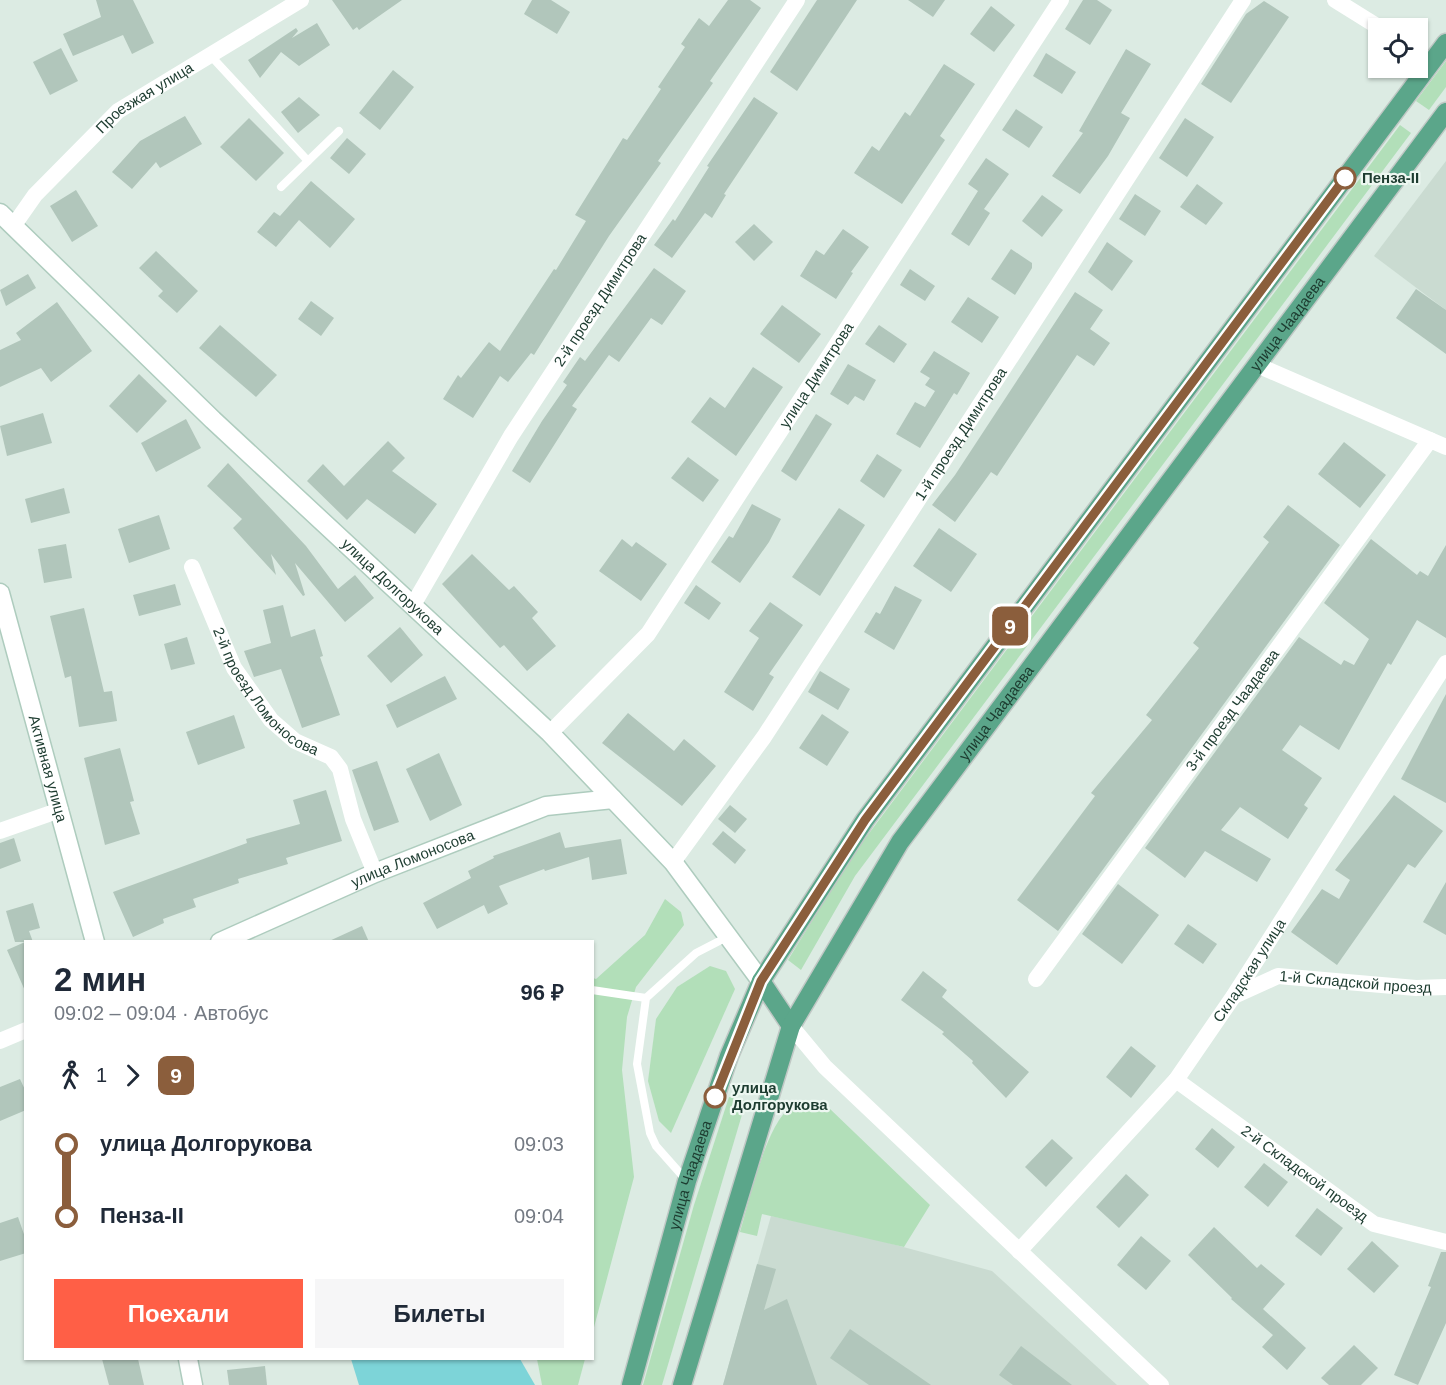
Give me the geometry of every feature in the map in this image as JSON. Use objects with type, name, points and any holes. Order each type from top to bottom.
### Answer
[{"type":"main road","name":"улица Чаадаева","points":[[1428,58],[1446,43]]},
{"type":"main road","name":"улица Чаадаева","points":[[631,1385],[687,1181],[729,1056],[761,981],[865,820],[1411,78]]},
{"type":"main road","name":"улица Чаадаева","points":[[682,1385],[791,1026],[900,842],[1446,112]]},
{"type":"main road","name":"улица Долгорукова","points":[[0,213],[213,420],[550,733],[673,862],[761,981]]},
{"type":"main road","name":"Активная улица","points":[[0,593],[4,620],[60,810],[94,940]]},
{"type":"main road","name":"улица Ломоносова","points":[[224,940],[375,873],[546,806],[613,799]]},
{"type":"main road","points":[[761,981],[791,1026]]},
{"type":"main road","points":[[188,1360],[193,1385]]},
{"type":"street","name":"Проезжая улица","points":[[14,225],[35,195],[118,111],[301,0]]},
{"type":"street","name":"2-й проезд Димитрова","points":[[413,605],[511,436],[797,0]]},
{"type":"street","name":"улица Димитрова","points":[[550,733],[648,634],[1061,0]]},
{"type":"street","name":"1-й проезд Димитрова","points":[[673,862],[764,737],[1243,0]]},
{"type":"street","points":[[1335,0],[1368,21]]},
{"type":"street","points":[[1257,365],[1446,447]]},
{"type":"street","name":"3-й проезд Чаадаева","points":[[1036,979],[1430,440]]},
{"type":"street","name":"2-й проезд Ломоносова","points":[[192,567],[234,668],[271,720],[295,741],[331,757],[339,769],[353,819],[375,873]]},
{"type":"street","name":"Складская улица","points":[[1019,1251],[1176,1080],[1233,997],[1446,663]]},
{"type":"street","points":[[0,831],[60,810]]},
{"type":"street","name":"1-й Складской проезд","points":[[1233,997],[1278,976],[1416,988],[1446,987]]},
{"type":"street","points":[[791,1026],[825,1067],[1019,1251],[1152,1382]]},
{"type":"street","points":[[0,1041],[24,1031]]},
{"type":"street","name":"2-й Складской проезд","points":[[1176,1080],[1374,1224],[1446,1242]]},
{"type":"lane","points":[[210,55],[308,161]]},
{"type":"lane","points":[[281,187],[339,131]]},
{"type":"lane","points":[[687,1181],[656,1146],[650,1133],[637,1064],[646,998],[696,953],[729,936]]},
{"type":"lane","points":[[594,990],[646,998]]},
{"type":"shaded area","points":[[1446,161],[1446,310],[1374,256]]},
{"type":"shaded area","points":[[771,1216],[859,1235],[992,1271],[1117,1385],[723,1385]]},
{"type":"green space","points":[[1446,61],[1446,87],[1429,110],[1416,101]]},
{"type":"green space","points":[[1400,125],[1411,133],[855,876],[801,970],[788,960],[852,856]]},
{"type":"green space","points":[[665,899],[681,912],[684,925],[636,987],[627,1017],[622,1070],[634,1177],[594,1327],[594,978],[596,979],[645,935]]},
{"type":"green space","points":[[710,966],[726,971],[735,989],[671,1133],[659,1121],[648,1081],[656,1019],[677,987]]},
{"type":"green space","points":[[729,1097],[746,1101],[662,1385],[643,1385],[694,1205]]},
{"type":"green space","points":[[805,1103],[822,1103],[829,1108],[930,1205],[904,1247],[762,1214],[757,1236],[740,1232],[766,1146],[774,1129],[791,1107]]},
{"type":"green space","points":[[537,1360],[585,1360],[578,1385],[542,1385]]},
{"type":"water","points":[[351,1360],[521,1360],[535,1385],[359,1385]]},
{"type":"building","points":[[96,0],[133,0],[154,43],[132,54],[123,35],[73,56],[63,34],[101,17]]},
{"type":"building","points":[[332,0],[402,0],[359,30],[357,27],[353,30]]},
{"type":"building","points":[[532,0],[551,0],[570,12],[557,34],[524,14]]},
{"type":"building","points":[[728,0],[750,0],[761,8],[710,81],[713,83],[658,161],[661,163],[609,236],[534,355],[531,353],[508,382],[500,376],[473,418],[443,399],[458,375],[461,378],[489,342],[500,351],[554,269],[556,270],[586,221],[575,215],[623,138],[627,140],[661,89],[658,87],[685,47],[681,44],[699,18],[709,26]]},
{"type":"building","points":[[817,0],[857,0],[797,91],[770,72]]},
{"type":"building","points":[[908,0],[945,0],[933,17]]},
{"type":"building","points":[[1083,0],[1097,0],[1112,10],[1090,45],[1065,29]]},
{"type":"building","points":[[1264,1],[1289,17],[1231,103],[1201,84],[1246,14]]},
{"type":"building","points":[[991,6],[1015,25],[994,52],[970,34]]},
{"type":"building","points":[[317,23],[330,45],[299,66],[281,52],[260,78],[248,60],[296,28],[298,31],[292,38]]},
{"type":"building","points":[[61,48],[78,81],[50,95],[33,62]]},
{"type":"building","points":[[1126,49],[1151,64],[1121,113],[1130,118],[1108,156],[1080,194],[1052,176],[1083,133],[1079,131]]},
{"type":"building","points":[[1046,53],[1076,72],[1062,94],[1033,76]]},
{"type":"building","points":[[944,64],[975,84],[940,136],[945,140],[902,204],[854,173],[872,146],[879,151],[905,112],[910,116]]},
{"type":"building","points":[[393,70],[414,87],[380,130],[359,113]]},
{"type":"building","points":[[299,97],[320,115],[298,133],[281,112]]},
{"type":"building","points":[[754,97],[778,113],[724,194],[726,195],[712,218],[705,213],[672,258],[654,245],[673,219],[675,221],[709,167],[707,166]]},
{"type":"building","points":[[1016,109],[1043,127],[1029,148],[1002,130]]},
{"type":"building","points":[[185,116],[202,144],[160,168],[156,162],[132,189],[112,172],[140,141]]},
{"type":"building","points":[[249,118],[284,153],[256,181],[220,147]]},
{"type":"building","points":[[1185,118],[1214,137],[1187,177],[1159,158]]},
{"type":"building","points":[[347,138],[366,154],[349,174],[330,158]]},
{"type":"building","points":[[986,158],[1009,174],[984,209],[990,213],[969,246],[951,234],[978,191],[968,184]]},
{"type":"building","points":[[311,181],[355,219],[330,248],[299,220],[276,247],[257,232],[274,212],[280,216]]},
{"type":"building","points":[[1197,184],[1223,203],[1206,225],[1180,207]]},
{"type":"building","points":[[76,190],[98,226],[72,242],[50,206]]},
{"type":"building","points":[[1135,194],[1161,211],[1145,236],[1119,219]]},
{"type":"building","points":[[1042,195],[1063,210],[1042,237],[1022,221]]},
{"type":"building","points":[[754,224],[773,242],[754,261],[735,242]]},
{"type":"building","points":[[843,229],[869,247],[851,272],[853,273],[836,299],[800,276],[816,250],[824,255]]},
{"type":"building","points":[[1107,242],[1133,261],[1112,291],[1088,272]]},
{"type":"building","points":[[1011,249],[1032,263],[1032,268],[1015,295],[991,279]]},
{"type":"building","points":[[156,251],[198,291],[177,313],[158,296],[163,291],[139,268]]},
{"type":"building","points":[[654,268],[686,291],[662,325],[651,318],[619,362],[609,355],[572,406],[577,409],[530,483],[512,471],[567,385],[563,382],[580,357],[585,361]]},
{"type":"building","points":[[910,269],[935,286],[925,301],[900,285]]},
{"type":"building","points":[[28,274],[36,288],[6,306],[0,290]]},
{"type":"building","points":[[1416,289],[1446,310],[1446,354],[1396,318]]},
{"type":"building","points":[[1075,292],[1103,310],[1090,329],[1110,343],[1094,366],[1077,355],[997,476],[991,472],[955,522],[932,505],[955,475]]},
{"type":"building","points":[[968,297],[999,317],[982,343],[951,322]]},
{"type":"building","points":[[311,301],[334,318],[321,336],[298,319]]},
{"type":"building","points":[[57,302],[92,351],[51,382],[41,368],[0,387],[0,350],[21,340],[16,333]]},
{"type":"building","points":[[782,305],[821,334],[799,363],[760,334]]},
{"type":"building","points":[[220,325],[277,375],[256,397],[199,348]]},
{"type":"building","points":[[879,325],[907,344],[894,363],[865,344]]},
{"type":"building","points":[[934,351],[970,373],[957,395],[954,393],[920,448],[896,434],[915,402],[925,407],[935,391],[925,385],[930,378],[920,372]]},
{"type":"building","points":[[848,364],[876,380],[864,401],[855,396],[848,405],[830,394]]},
{"type":"building","points":[[753,367],[783,387],[736,456],[691,422],[710,397],[725,408]]},
{"type":"building","points":[[139,374],[167,401],[137,433],[109,406]]},
{"type":"building","points":[[43,413],[52,443],[7,456],[0,426]]},
{"type":"building","points":[[816,414],[832,424],[796,481],[781,471]]},
{"type":"building","points":[[186,419],[201,448],[156,472],[141,443]]},
{"type":"building","points":[[388,441],[405,458],[392,471],[437,504],[415,534],[367,499],[347,520],[307,481],[323,464],[344,486]]},
{"type":"building","points":[[1344,442],[1386,475],[1360,508],[1318,474]]},
{"type":"building","points":[[877,454],[902,470],[884,498],[860,481]]},
{"type":"building","points":[[688,457],[719,480],[703,502],[671,478]]},
{"type":"building","points":[[228,463],[306,546],[338,589],[355,575],[374,598],[345,622],[295,563],[305,595],[303,596],[271,554],[276,575],[233,528],[242,519],[207,486]]},
{"type":"building","points":[[64,488],[70,513],[31,523],[25,499]]},
{"type":"building","points":[[752,504],[781,519],[769,542],[740,583],[711,562],[729,536],[733,538]]},
{"type":"building","points":[[1288,505],[1340,545],[1058,931],[1017,900],[1095,796],[1091,793],[1152,720],[1146,715],[1199,648],[1193,643],[1269,542],[1263,537]]},
{"type":"building","points":[[839,508],[865,525],[820,596],[792,577]]},
{"type":"building","points":[[159,515],[170,549],[129,563],[118,529]]},
{"type":"building","points":[[939,528],[977,554],[951,592],[913,566]]},
{"type":"building","points":[[622,539],[632,547],[636,542],[667,564],[641,601],[599,571]]},
{"type":"building","points":[[1371,539],[1417,575],[1420,571],[1428,576],[1446,545],[1446,638],[1417,620],[1391,665],[1388,663],[1339,750],[1300,725],[1282,750],[1322,778],[1304,805],[1308,808],[1288,839],[1240,807],[1221,830],[1271,859],[1257,882],[1205,851],[1185,878],[1145,848],[1299,637],[1341,665],[1344,660],[1354,665],[1369,639],[1324,603]]},
{"type":"building","points":[[66,544],[72,578],[44,583],[38,549]]},
{"type":"building","points":[[472,554],[509,590],[514,586],[538,612],[532,618],[556,646],[527,671],[504,645],[500,648],[442,584]]},
{"type":"building","points":[[175,584],[181,605],[139,616],[133,595]]},
{"type":"building","points":[[696,585],[721,603],[709,620],[684,603]]},
{"type":"building","points":[[895,586],[922,600],[894,650],[864,632],[876,612],[880,614]]},
{"type":"building","points":[[770,602],[803,625],[769,674],[774,677],[753,711],[724,692],[759,638],[749,631]]},
{"type":"building","points":[[283,605],[291,637],[315,629],[323,656],[320,657],[340,715],[302,728],[281,669],[254,677],[244,651],[271,643],[263,610]]},
{"type":"building","points":[[84,608],[104,692],[112,691],[117,721],[79,727],[71,676],[65,678],[50,616]]},
{"type":"building","points":[[400,627],[423,655],[391,683],[367,656]]},
{"type":"building","points":[[187,637],[195,664],[171,670],[164,644]]},
{"type":"building","points":[[820,671],[850,689],[838,710],[808,692]]},
{"type":"building","points":[[445,676],[457,699],[397,728],[386,705]]},
{"type":"building","points":[[1446,694],[1446,803],[1401,779]]},
{"type":"building","points":[[628,713],[674,751],[684,739],[716,766],[682,806],[602,743]]},
{"type":"building","points":[[822,714],[849,732],[827,766],[799,748]]},
{"type":"building","points":[[234,715],[245,748],[198,765],[186,732]]},
{"type":"building","points":[[120,748],[134,801],[130,802],[140,834],[105,845],[84,758]]},
{"type":"building","points":[[439,753],[462,805],[430,821],[406,769]]},
{"type":"building","points":[[377,761],[399,822],[374,831],[352,770]]},
{"type":"building","points":[[326,790],[342,841],[286,858],[288,864],[238,879],[239,883],[193,899],[196,907],[163,919],[164,923],[133,937],[113,892],[247,843],[246,839],[300,824],[293,800]]},
{"type":"building","points":[[1394,795],[1443,831],[1415,868],[1408,864],[1337,965],[1291,932],[1322,889],[1339,899],[1350,880],[1335,870]]},
{"type":"building","points":[[730,805],[747,819],[735,833],[718,819]]},
{"type":"building","points":[[723,831],[746,850],[735,864],[712,844]]},
{"type":"building","points":[[560,832],[565,848],[621,839],[627,874],[592,880],[589,857],[545,871],[544,869],[499,886],[508,904],[488,914],[484,905],[437,929],[423,903],[471,878],[468,871],[494,858],[493,856]]},
{"type":"building","points":[[14,838],[21,861],[0,869],[0,843]]},
{"type":"building","points":[[1446,882],[1446,935],[1423,922]]},
{"type":"building","points":[[1118,884],[1159,915],[1122,964],[1082,934]]},
{"type":"building","points":[[33,903],[40,928],[29,931],[32,940],[15,942],[6,911]]},
{"type":"building","points":[[1188,924],[1217,944],[1203,964],[1174,944]]},
{"type":"building","points":[[362,926],[368,940],[331,940]]},
{"type":"building","points":[[24,942],[24,988],[7,950]]},
{"type":"building","points":[[923,971],[947,990],[942,997],[1029,1072],[1006,1098],[972,1063],[973,1061],[942,1034],[944,1032],[901,1000]]},
{"type":"building","points":[[1131,1046],[1156,1066],[1131,1098],[1106,1077]]},
{"type":"building","points":[[20,1079],[24,1088],[24,1111],[0,1121],[0,1087]]},
{"type":"building","points":[[1212,1128],[1235,1147],[1218,1168],[1195,1149]]},
{"type":"building","points":[[1052,1139],[1073,1158],[1046,1187],[1025,1167]]},
{"type":"building","points":[[1264,1163],[1288,1182],[1268,1207],[1244,1187]]},
{"type":"building","points":[[1126,1174],[1149,1195],[1119,1228],[1096,1207]]},
{"type":"building","points":[[1317,1208],[1343,1228],[1321,1256],[1295,1236]]},
{"type":"building","points":[[18,1217],[24,1234],[24,1254],[0,1261],[0,1223]]},
{"type":"building","points":[[1214,1227],[1257,1268],[1261,1264],[1285,1284],[1263,1309],[1306,1348],[1287,1370],[1262,1347],[1273,1335],[1231,1299],[1188,1255]]},
{"type":"building","points":[[1141,1236],[1171,1261],[1146,1290],[1117,1265]]},
{"type":"building","points":[[1372,1241],[1399,1266],[1374,1293],[1347,1269]]},
{"type":"building","points":[[1441,1252],[1446,1252],[1446,1323],[1418,1385],[1394,1375],[1431,1287],[1428,1286]]},
{"type":"building","points":[[757,1264],[776,1269],[764,1310],[787,1299],[817,1385],[723,1385]]},
{"type":"building","points":[[850,1329],[931,1385],[869,1385],[830,1358]]},
{"type":"building","points":[[1354,1345],[1378,1368],[1361,1385],[1329,1385],[1321,1378]]},
{"type":"building","points":[[1021,1346],[1072,1385],[1013,1385],[999,1375]]},
{"type":"building","points":[[102,1360],[138,1360],[144,1385],[109,1385]]},
{"type":"building","points":[[265,1366],[267,1385],[229,1385],[227,1370]]},
{"type":"bus line","name":"9","points":[[715,1097],[729,1056],[761,981],[865,820],[1345,178]]},
{"type":"place","name":"Пенза-II","points":[[1345,178]]},
{"type":"place","name":"улица Долгорукова","points":[[715,1097]]}]
